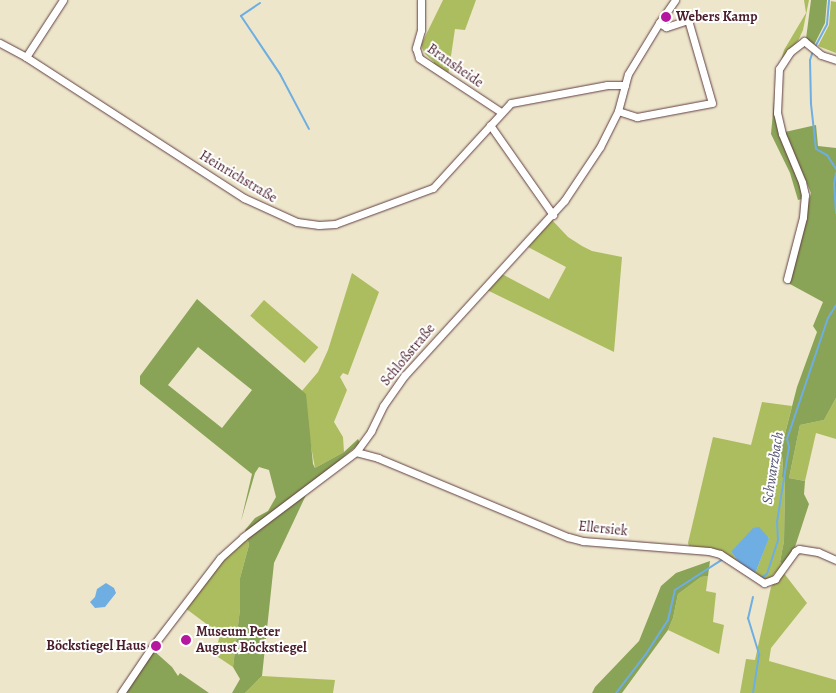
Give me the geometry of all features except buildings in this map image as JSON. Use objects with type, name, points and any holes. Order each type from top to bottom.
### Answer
[{"type":"street","points":[[26,57],[63,0]]},
{"type":"street","name":"Bransheide","points":[[421,0],[421,30],[416,48],[419,58],[501,112]]},
{"type":"street","name":"Schloßstraße","points":[[121,693],[154,645],[231,547],[356,452],[371,431],[383,406],[405,375],[552,215],[591,162],[618,111],[625,85],[634,64],[658,23],[675,0]]},
{"type":"street","points":[[618,111],[637,117],[712,103],[688,20],[666,27],[658,23]]},
{"type":"street","points":[[787,279],[803,217],[805,195],[802,182],[780,127],[777,113],[778,78],[783,61],[799,43],[804,41],[815,50],[836,60]]},
{"type":"street","name":"Heinrichstraße","points":[[0,43],[26,57],[240,196],[263,208],[308,224],[335,224],[433,188],[501,112],[518,101],[607,85],[625,85]]},
{"type":"street","points":[[490,125],[552,215]]},
{"type":"street","name":"Ellersiek","points":[[356,452],[378,458],[568,538],[583,541],[709,551],[725,557],[764,583],[775,579],[794,551],[799,549],[818,552],[836,560]]},
{"type":"green space","points":[[443,0],[476,0],[465,30],[455,29],[448,76],[432,65],[434,62],[424,53],[421,45]]},
{"type":"green space","points":[[804,0],[809,0],[803,30],[798,41],[781,60],[784,50],[806,13]]},
{"type":"green space","points":[[811,0],[827,0],[825,23],[814,45],[806,39]]},
{"type":"green space","points":[[831,1],[836,2],[836,53],[818,46],[829,25]]},
{"type":"green space","points":[[775,90],[775,113],[800,183],[802,199],[798,200],[790,173],[771,134]]},
{"type":"green space","points":[[816,125],[818,146],[836,148],[836,398],[824,420],[800,425],[789,478],[805,481],[804,494],[809,504],[795,547],[783,565],[780,562],[784,541],[785,478],[782,477],[783,459],[780,453],[797,387],[817,332],[813,326],[823,302],[788,283],[811,193],[785,132]]},
{"type":"green space","points":[[552,220],[568,237],[582,246],[592,251],[622,257],[614,352],[487,290],[502,274],[549,299],[566,267],[528,247]]},
{"type":"green space","points":[[352,273],[379,292],[348,375],[343,373],[340,377],[347,390],[334,422],[343,437],[344,452],[315,468],[301,392],[318,372],[328,350]]},
{"type":"green space","points":[[197,299],[306,394],[313,464],[315,468],[344,452],[358,439],[360,443],[321,476],[246,532],[245,530],[255,518],[268,511],[276,497],[269,470],[259,467],[255,473],[241,521],[252,474],[140,384],[140,376]],"holes":[[[198,347],[252,390],[222,428],[168,385]]]},
{"type":"green space","points":[[264,300],[318,347],[305,363],[250,316]]},
{"type":"green space","points":[[836,398],[836,439],[816,433],[805,481],[789,478],[800,425],[824,420]]},
{"type":"green space","points":[[762,402],[792,406],[780,453],[783,458],[782,476],[785,477],[784,541],[780,562],[783,565],[770,578],[763,580],[722,552],[689,546],[688,543],[713,437],[751,445]],"holes":[[[769,537],[755,574],[739,562],[731,552]]]},
{"type":"green space","points":[[306,495],[274,563],[262,676],[245,693],[232,693],[240,679],[233,667],[240,609],[240,578],[249,545],[247,537]]},
{"type":"green space","points":[[247,537],[249,545],[240,578],[240,609],[233,667],[215,655],[220,634],[185,608],[220,561]]},
{"type":"green space","points":[[710,561],[708,576],[701,577],[678,594],[673,618],[668,630],[622,693],[592,693],[595,687],[639,641],[661,586],[676,573]]},
{"type":"green space","points":[[783,572],[807,603],[771,648],[769,661],[836,680],[836,693],[740,693],[746,659],[755,660],[771,587]]},
{"type":"green space","points":[[708,576],[706,591],[716,593],[713,622],[724,625],[719,654],[668,630],[673,618],[678,594],[701,577]]},
{"type":"green space","points":[[153,650],[172,667],[178,676],[180,673],[209,693],[124,693]]},
{"type":"green space","points":[[262,676],[335,680],[333,693],[245,693]]},
{"type":"water","points":[[759,527],[769,538],[755,574],[739,562],[731,552],[753,528]]},
{"type":"water","points":[[106,583],[114,588],[116,593],[105,607],[95,608],[90,602],[95,597],[97,589]]},
{"type":"waterway","name":"Schwarzbach","points":[[815,47],[827,24],[829,0]]},
{"type":"waterway","points":[[260,3],[241,16],[280,74],[309,129]]},
{"type":"waterway","name":"Schwarzbach","points":[[813,51],[810,60],[811,104],[816,149],[827,155],[836,169]]},
{"type":"waterway","name":"Schwarzbach","points":[[836,173],[834,184],[836,213]]},
{"type":"waterway","name":"Schwarzbach","points":[[761,578],[767,574],[778,540],[777,522],[789,447],[787,439],[828,318],[836,305]]},
{"type":"waterway","points":[[616,693],[646,654],[668,620],[675,590],[723,559]]},
{"type":"waterway","name":"Schwarzbach","points":[[753,597],[748,618],[759,655],[753,693]]},
{"type":"place","name":"Webers Kamp","points":[[666,17]]},
{"type":"place","name":"Museum Peter August Böckstiegel","points":[[186,640]]},
{"type":"place","name":"Böckstiegel Haus","points":[[156,646]]}]
